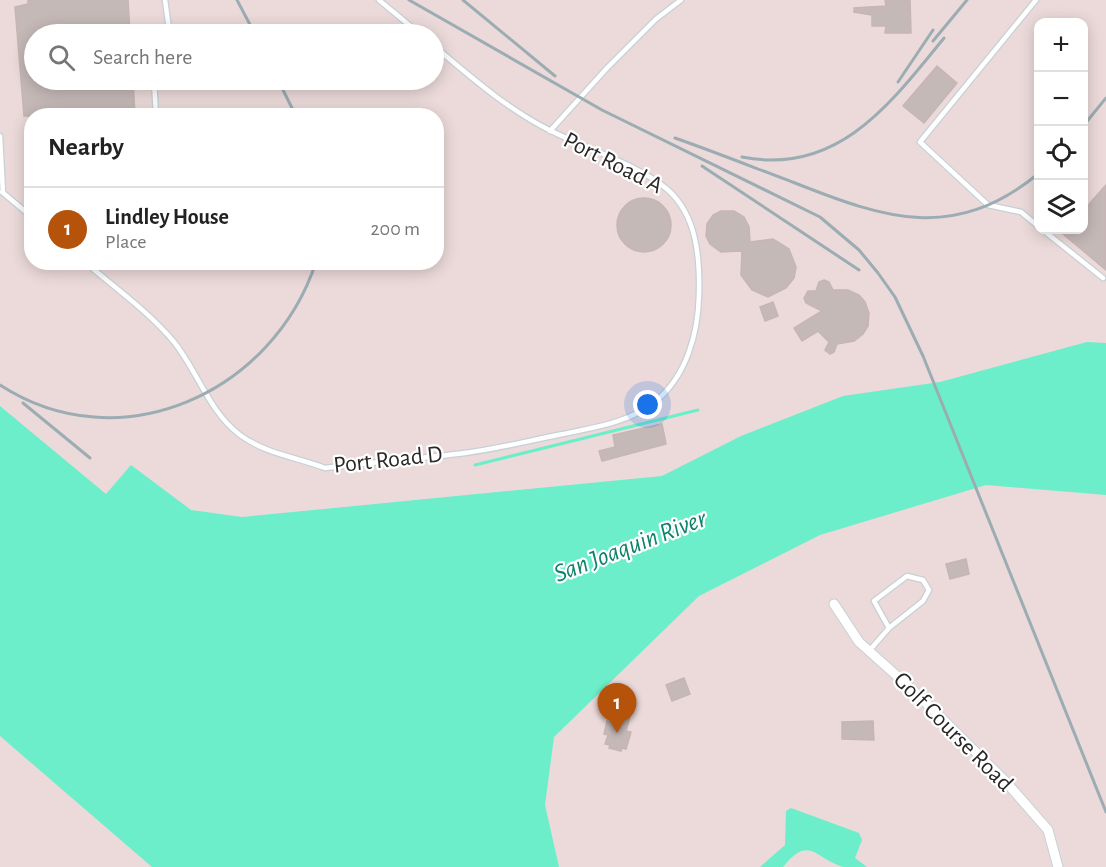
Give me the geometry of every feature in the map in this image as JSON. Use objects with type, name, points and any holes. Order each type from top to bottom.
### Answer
[{"type":"street","name":"Golf Course Road","points":[[834,604],[851,633],[1006,782],[1048,830],[1058,867]]},
{"type":"lane","points":[[165,0],[168,24]]},
{"type":"lane","points":[[379,0],[408,24]]},
{"type":"lane","points":[[549,131],[656,19],[681,0]]},
{"type":"lane","points":[[1034,223],[1021,212],[988,205],[920,142],[1036,0]]},
{"type":"lane","name":"Port Road A","points":[[444,54],[509,108],[549,131],[659,183],[675,197],[690,220],[700,279],[696,327],[683,365],[660,398]]},
{"type":"lane","points":[[155,90],[156,108]]},
{"type":"lane","points":[[0,136],[2,192],[24,210]]},
{"type":"lane","points":[[1048,234],[1102,278]]},
{"type":"lane","name":"Port Road D","points":[[94,270],[145,313],[174,342],[217,410],[238,434],[273,453],[305,460],[325,468],[467,453],[595,427],[636,414],[660,398]]},
{"type":"lane","points":[[869,651],[890,628],[923,601],[929,590],[923,580],[907,576],[874,601],[890,628]]},
{"type":"water","name":"San Joaquin River","points":[[1087,342],[1106,343],[1106,495],[986,485],[820,535],[699,596],[554,737],[545,805],[559,867],[152,867],[0,736],[0,406],[106,494],[131,465],[191,510],[242,517],[662,476],[741,436],[843,396],[940,382]]},
{"type":"water","points":[[791,808],[859,833],[862,840],[855,858],[867,867],[844,867],[807,850],[792,857],[783,867],[760,867],[785,845],[786,811]]},
{"type":"building","points":[[28,0],[128,0],[129,24],[24,24],[24,90],[134,90],[135,108],[24,108],[24,116],[15,7],[28,4]]},
{"type":"building","points":[[885,0],[910,0],[911,33],[885,33],[886,26],[872,26],[872,15],[854,12],[854,8],[886,6]]},
{"type":"building","points":[[937,66],[957,83],[924,123],[903,106]]},
{"type":"building","points":[[1106,185],[1106,270],[1063,234],[1088,234],[1088,205]]},
{"type":"building","points":[[644,198],[654,200],[663,206],[669,215],[671,225],[669,235],[663,244],[654,250],[644,252],[634,250],[625,244],[619,235],[617,225],[619,215],[625,206],[634,200]]},
{"type":"building","points":[[721,211],[734,211],[744,217],[749,227],[750,242],[773,239],[789,249],[796,267],[794,278],[786,288],[768,297],[752,290],[741,275],[742,251],[721,252],[710,244],[706,236],[707,224],[713,215]]},
{"type":"building","points":[[824,280],[829,282],[833,290],[848,290],[859,295],[865,302],[869,313],[868,326],[863,334],[854,341],[837,344],[834,352],[830,354],[825,350],[829,342],[818,331],[802,341],[794,328],[822,311],[806,303],[804,298],[808,291],[816,291],[819,282]]},
{"type":"building","points":[[773,302],[778,316],[765,321],[760,307]]},
{"type":"building","points":[[662,424],[666,444],[602,461],[599,451],[615,447],[613,435]]},
{"type":"building","points":[[966,559],[969,574],[950,579],[946,564]]},
{"type":"building","points":[[684,678],[690,694],[672,701],[666,685]]},
{"type":"building","points":[[615,713],[630,717],[626,731],[631,732],[626,749],[622,748],[621,751],[609,748],[610,745],[605,744],[608,735],[604,734],[607,721],[613,722]]},
{"type":"building","points":[[873,721],[874,740],[842,739],[842,722]]},
{"type":"waterway","points":[[475,465],[698,410]]},
{"type":"railway","points":[[237,0],[250,24]]},
{"type":"railway","points":[[409,0],[602,110],[820,217],[859,250],[895,297],[923,356],[1106,812]]},
{"type":"railway","points":[[463,0],[555,76]]},
{"type":"railway","points":[[933,41],[967,0]]},
{"type":"railway","points":[[898,82],[933,30]]},
{"type":"railway","points":[[742,157],[776,160],[807,156],[834,145],[859,129],[882,109],[904,87],[944,38]]},
{"type":"railway","points":[[283,90],[292,108]]},
{"type":"railway","points":[[1088,120],[1106,98]]},
{"type":"railway","points":[[675,138],[828,196],[890,214],[919,218],[948,216],[977,209],[1007,195],[1034,177]]},
{"type":"railway","points":[[702,166],[859,270]]},
{"type":"railway","points":[[0,385],[46,407],[94,417],[141,415],[187,402],[229,379],[265,347],[295,308],[312,270]]},
{"type":"railway","points":[[23,403],[90,458]]},
{"type":"place","name":"Lindley House","points":[[617,733]]}]
